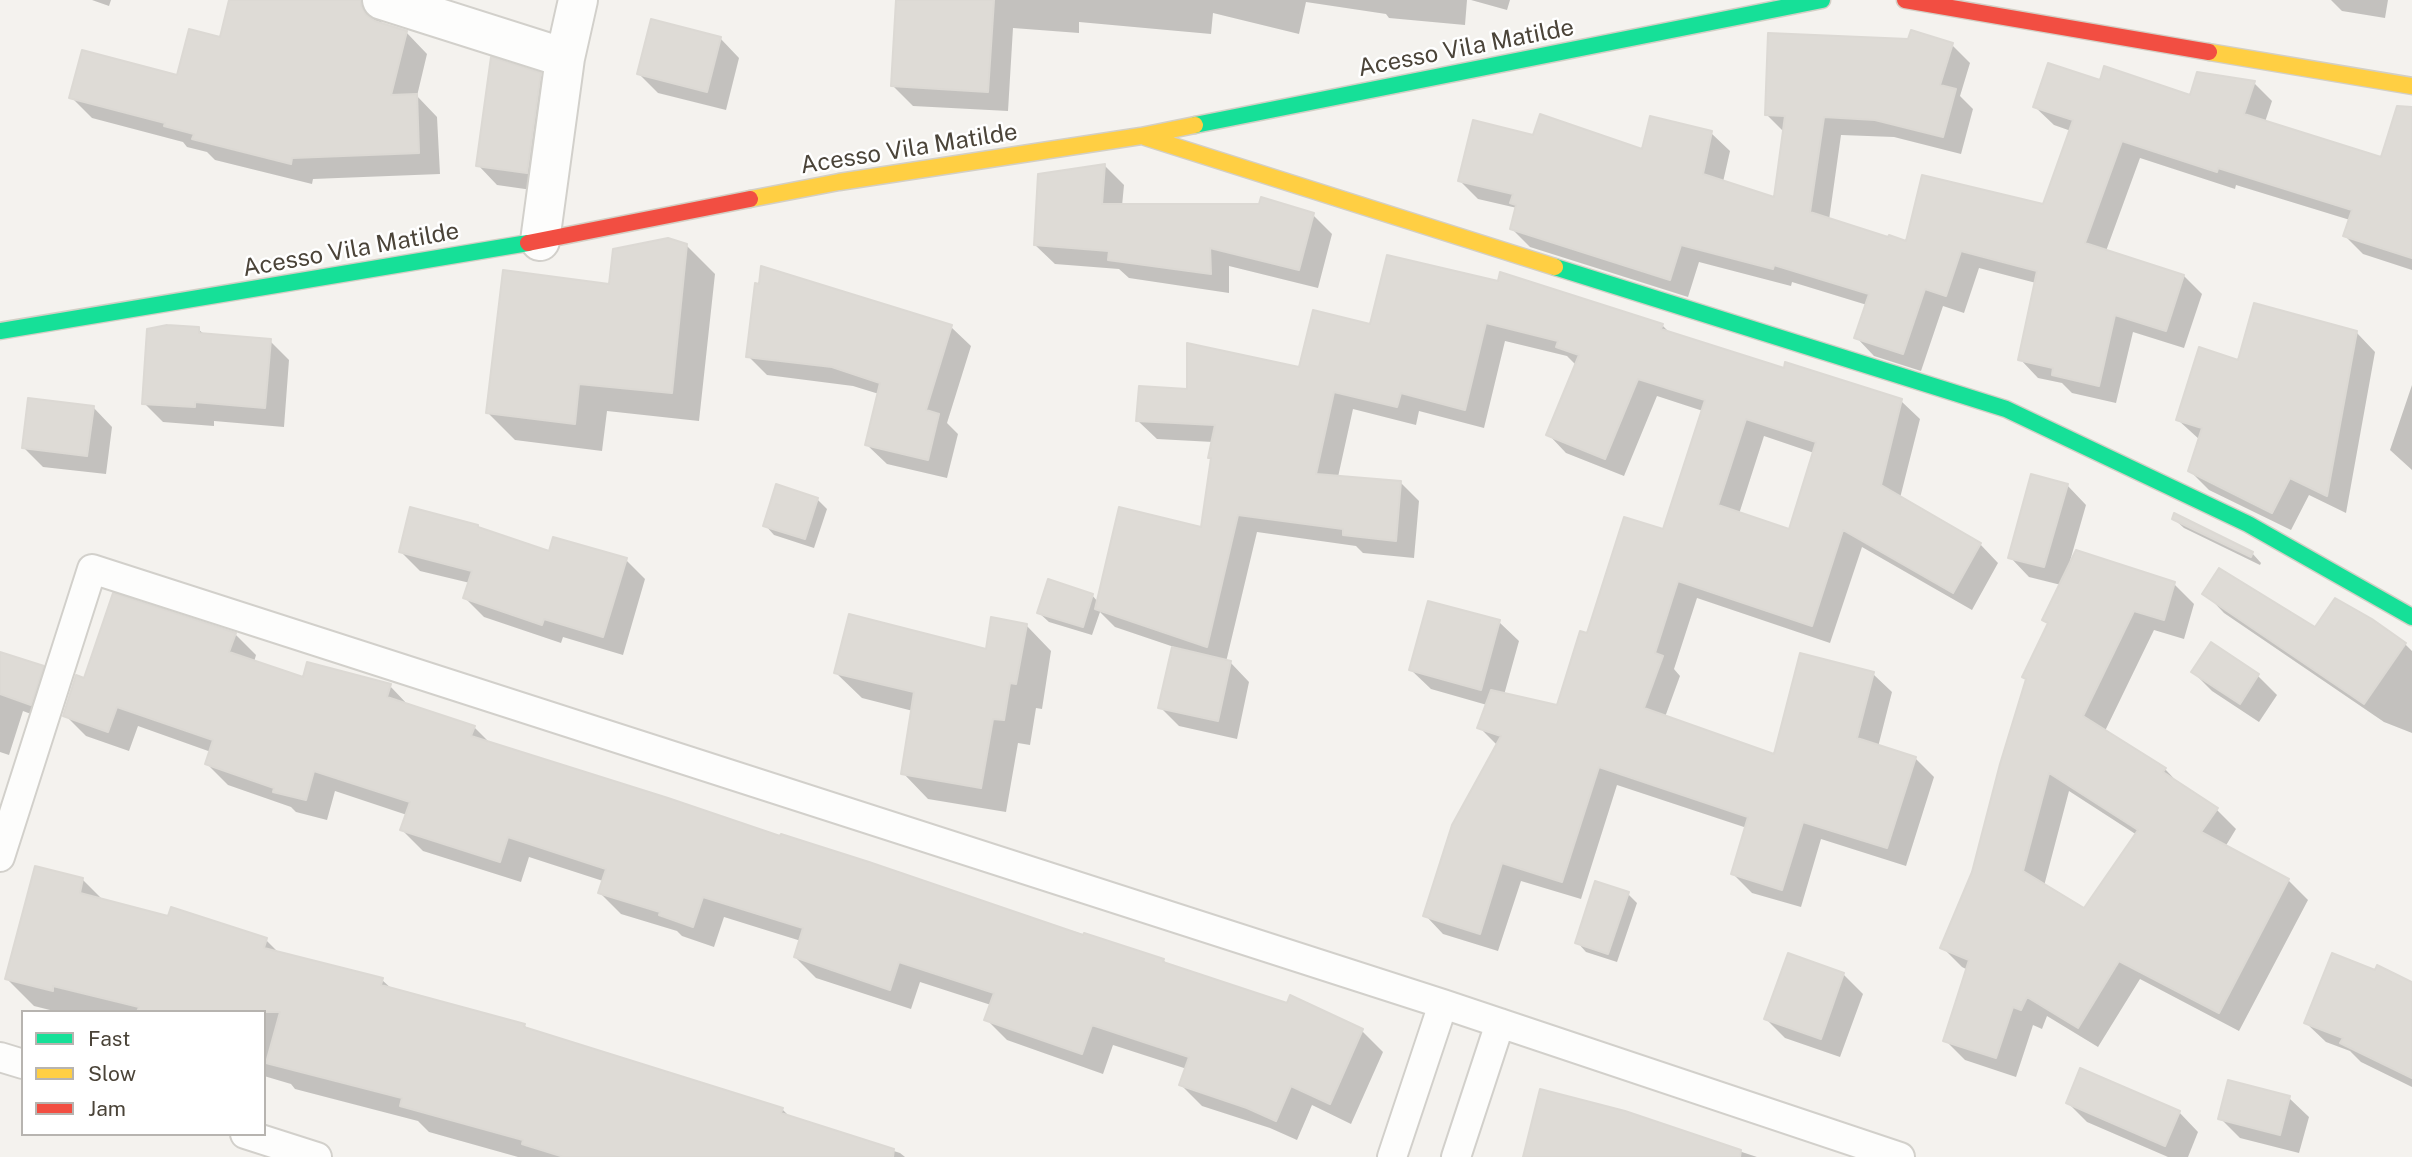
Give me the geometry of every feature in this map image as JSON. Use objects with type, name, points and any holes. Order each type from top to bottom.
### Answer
[{"type":"street","points":[[382,0],[565,58]]},
{"type":"street","points":[[540,241],[565,58],[578,0]]},
{"type":"street","name":"Acesso Vila Matilde","points":[[0,331],[540,241],[839,182],[1141,136],[1822,0]]},
{"type":"street","points":[[1905,0],[2412,86]]},
{"type":"street","points":[[1141,136],[2006,409],[2248,524],[2412,617]]},
{"type":"lane","points":[[0,857],[92,569],[1443,1004],[1900,1157]]},
{"type":"lane","points":[[1392,1157],[1443,1004]]},
{"type":"lane","points":[[1456,1157],[1500,1023]]},
{"type":"lane","points":[[0,1056],[21,1063]]},
{"type":"lane","points":[[251,1136],[317,1157]]},
{"type":"building","points":[[229,0],[361,0],[366,15],[375,21],[407,31],[391,95],[417,94],[419,153],[292,158],[291,164],[192,139],[194,134],[164,126],[165,123],[69,98],[82,50],[177,75],[189,29],[220,37]]},
{"type":"building","points":[[896,0],[994,0],[988,92],[891,86]]},
{"type":"building","points":[[651,19],[721,37],[707,92],[637,74]]},
{"type":"building","points":[[1911,30],[1953,43],[1940,85],[1956,89],[1943,137],[1875,120],[1824,117],[1810,212],[1906,241],[1922,175],[2043,204],[2073,120],[2033,107],[2048,63],[2100,80],[2104,66],[2190,95],[2197,72],[2255,81],[2244,114],[2381,157],[2397,106],[2412,107],[2412,258],[2343,236],[2352,210],[2218,168],[2217,172],[2122,141],[2085,243],[2184,275],[2166,331],[2115,315],[2099,386],[2052,375],[2053,368],[2018,360],[2037,271],[1961,251],[1946,296],[1925,289],[1903,354],[1854,338],[1869,294],[1774,265],[1773,269],[1681,245],[1670,280],[1510,229],[1516,205],[1510,203],[1513,194],[1458,181],[1473,120],[1533,135],[1540,114],[1642,149],[1650,116],[1712,131],[1703,174],[1774,197],[1785,116],[1765,115],[1768,33],[1908,39]]},
{"type":"building","points":[[491,57],[541,73],[527,173],[476,166]]},
{"type":"building","points":[[1105,164],[1102,204],[1259,204],[1261,197],[1314,213],[1299,270],[1210,248],[1211,274],[1108,260],[1109,251],[1034,245],[1038,174]]},
{"type":"building","points":[[668,238],[687,244],[672,393],[579,384],[575,424],[486,413],[503,270],[609,284],[613,249]]},
{"type":"building","points":[[1387,255],[1498,281],[1500,272],[1663,324],[1661,329],[1784,368],[1785,362],[1902,399],[1881,485],[1981,543],[1953,593],[1843,530],[1812,626],[1678,581],[1655,653],[1663,656],[1644,708],[1774,754],[1800,653],[1874,672],[1857,738],[1916,757],[1887,848],[1803,822],[1782,890],[1731,874],[1748,817],[1599,767],[1562,882],[1502,863],[1480,934],[1423,916],[1452,825],[1501,736],[1477,728],[1491,690],[1557,705],[1580,631],[1587,633],[1624,517],[1663,529],[1705,400],[1638,379],[1605,459],[1546,435],[1579,355],[1556,347],[1558,341],[1486,323],[1465,410],[1401,393],[1397,407],[1334,392],[1316,474],[1401,481],[1396,541],[1343,535],[1343,529],[1238,515],[1207,647],[1095,609],[1119,507],[1201,527],[1211,458],[1208,458],[1215,425],[1136,421],[1139,386],[1187,389],[1187,343],[1299,367],[1313,310],[1370,324]],"holes":[[[1746,419],[1816,442],[1789,529],[1718,505]]]},
{"type":"building","points":[[761,266],[952,325],[926,410],[939,414],[928,460],[865,445],[880,383],[832,367],[746,357],[755,283],[759,284]]},
{"type":"building","points":[[2254,303],[2357,331],[2327,496],[2290,478],[2272,513],[2188,471],[2202,428],[2176,420],[2199,347],[2238,360]]},
{"type":"building","points":[[167,325],[199,327],[199,333],[271,339],[265,408],[195,402],[195,407],[142,404],[147,329]]},
{"type":"building","points":[[28,398],[94,406],[87,456],[22,448]]},
{"type":"building","points":[[2031,474],[2068,484],[2044,567],[2008,558]]},
{"type":"building","points":[[776,484],[818,498],[805,539],[763,526]]},
{"type":"building","points":[[410,507],[478,525],[549,551],[553,537],[627,558],[603,637],[544,619],[542,625],[463,598],[472,571],[399,552]]},
{"type":"building","points":[[2174,513],[2253,552],[2251,557],[2172,519]]},
{"type":"building","points":[[2076,550],[2175,582],[2164,620],[2134,611],[2083,716],[2166,768],[2163,772],[2218,808],[2201,832],[2289,879],[2219,1013],[2119,961],[2078,1028],[2027,997],[2021,1010],[2013,1007],[1996,1058],[1943,1041],[1969,960],[1940,948],[1972,872],[2000,764],[2026,679],[2022,677],[2048,623],[2042,620]],"holes":[[[2049,773],[2138,830],[2084,908],[2023,871]]]},
{"type":"building","points":[[2219,568],[2315,627],[2335,598],[2406,643],[2364,704],[2202,594]]},
{"type":"building","points":[[1048,579],[1093,594],[1083,627],[1037,613]]},
{"type":"building","points":[[113,593],[236,633],[229,652],[303,677],[307,662],[391,684],[387,697],[475,726],[471,736],[869,862],[1083,935],[1084,933],[1164,959],[1163,962],[1287,1003],[1290,995],[1363,1029],[1330,1104],[1291,1086],[1276,1121],[1179,1085],[1189,1057],[1092,1025],[1082,1054],[984,1020],[994,993],[899,962],[890,990],[794,957],[803,928],[703,897],[693,927],[659,915],[660,912],[598,893],[606,869],[508,837],[500,862],[400,830],[410,802],[314,771],[306,800],[273,792],[274,788],[205,764],[213,740],[117,707],[108,732],[63,716],[76,675],[84,678]]},
{"type":"building","points":[[1428,601],[1500,620],[1481,690],[1409,670]]},
{"type":"building","points":[[849,614],[986,649],[991,617],[1027,624],[1016,684],[1010,683],[1004,720],[993,719],[981,788],[901,774],[914,692],[834,673]]},
{"type":"building","points":[[2211,642],[2259,674],[2240,704],[2191,672]]},
{"type":"building","points":[[1172,647],[1231,661],[1218,721],[1158,708]]},
{"type":"building","points":[[0,652],[44,666],[31,705],[0,694]]},
{"type":"building","points":[[35,866],[83,878],[80,893],[168,916],[171,907],[267,938],[264,948],[383,978],[381,985],[525,1024],[524,1027],[783,1108],[781,1113],[894,1149],[893,1157],[564,1157],[522,1144],[523,1140],[400,1106],[402,1098],[266,1063],[280,1012],[138,1010],[139,1007],[53,986],[53,991],[5,979]]},
{"type":"building","points":[[1595,881],[1629,892],[1608,954],[1575,943]]},
{"type":"building","points":[[1788,953],[1844,973],[1821,1039],[1764,1019]]},
{"type":"building","points":[[2332,953],[2375,970],[2377,965],[2412,982],[2412,1078],[2340,1043],[2343,1038],[2304,1023]]},
{"type":"building","points":[[2080,1068],[2180,1111],[2165,1146],[2066,1103]]},
{"type":"building","points":[[2228,1080],[2290,1096],[2280,1135],[2218,1119]]},
{"type":"building","points":[[1540,1089],[1625,1111],[1741,1150],[1740,1157],[1523,1157]]},
{"type":"traffic: fast","points":[[1195,125],[1822,0]]},
{"type":"traffic: fast","points":[[0,331],[528,243]]},
{"type":"traffic: fast","points":[[1555,267],[2006,409],[2248,524],[2412,617]]},
{"type":"traffic: slow","points":[[2209,52],[2412,86]]},
{"type":"traffic: slow","points":[[750,199],[839,182],[1141,136],[1195,125]]},
{"type":"traffic: slow","points":[[1145,137],[1555,267]]},
{"type":"traffic: jam","points":[[1905,0],[2209,52]]},
{"type":"traffic: jam","points":[[528,243],[750,199]]}]
